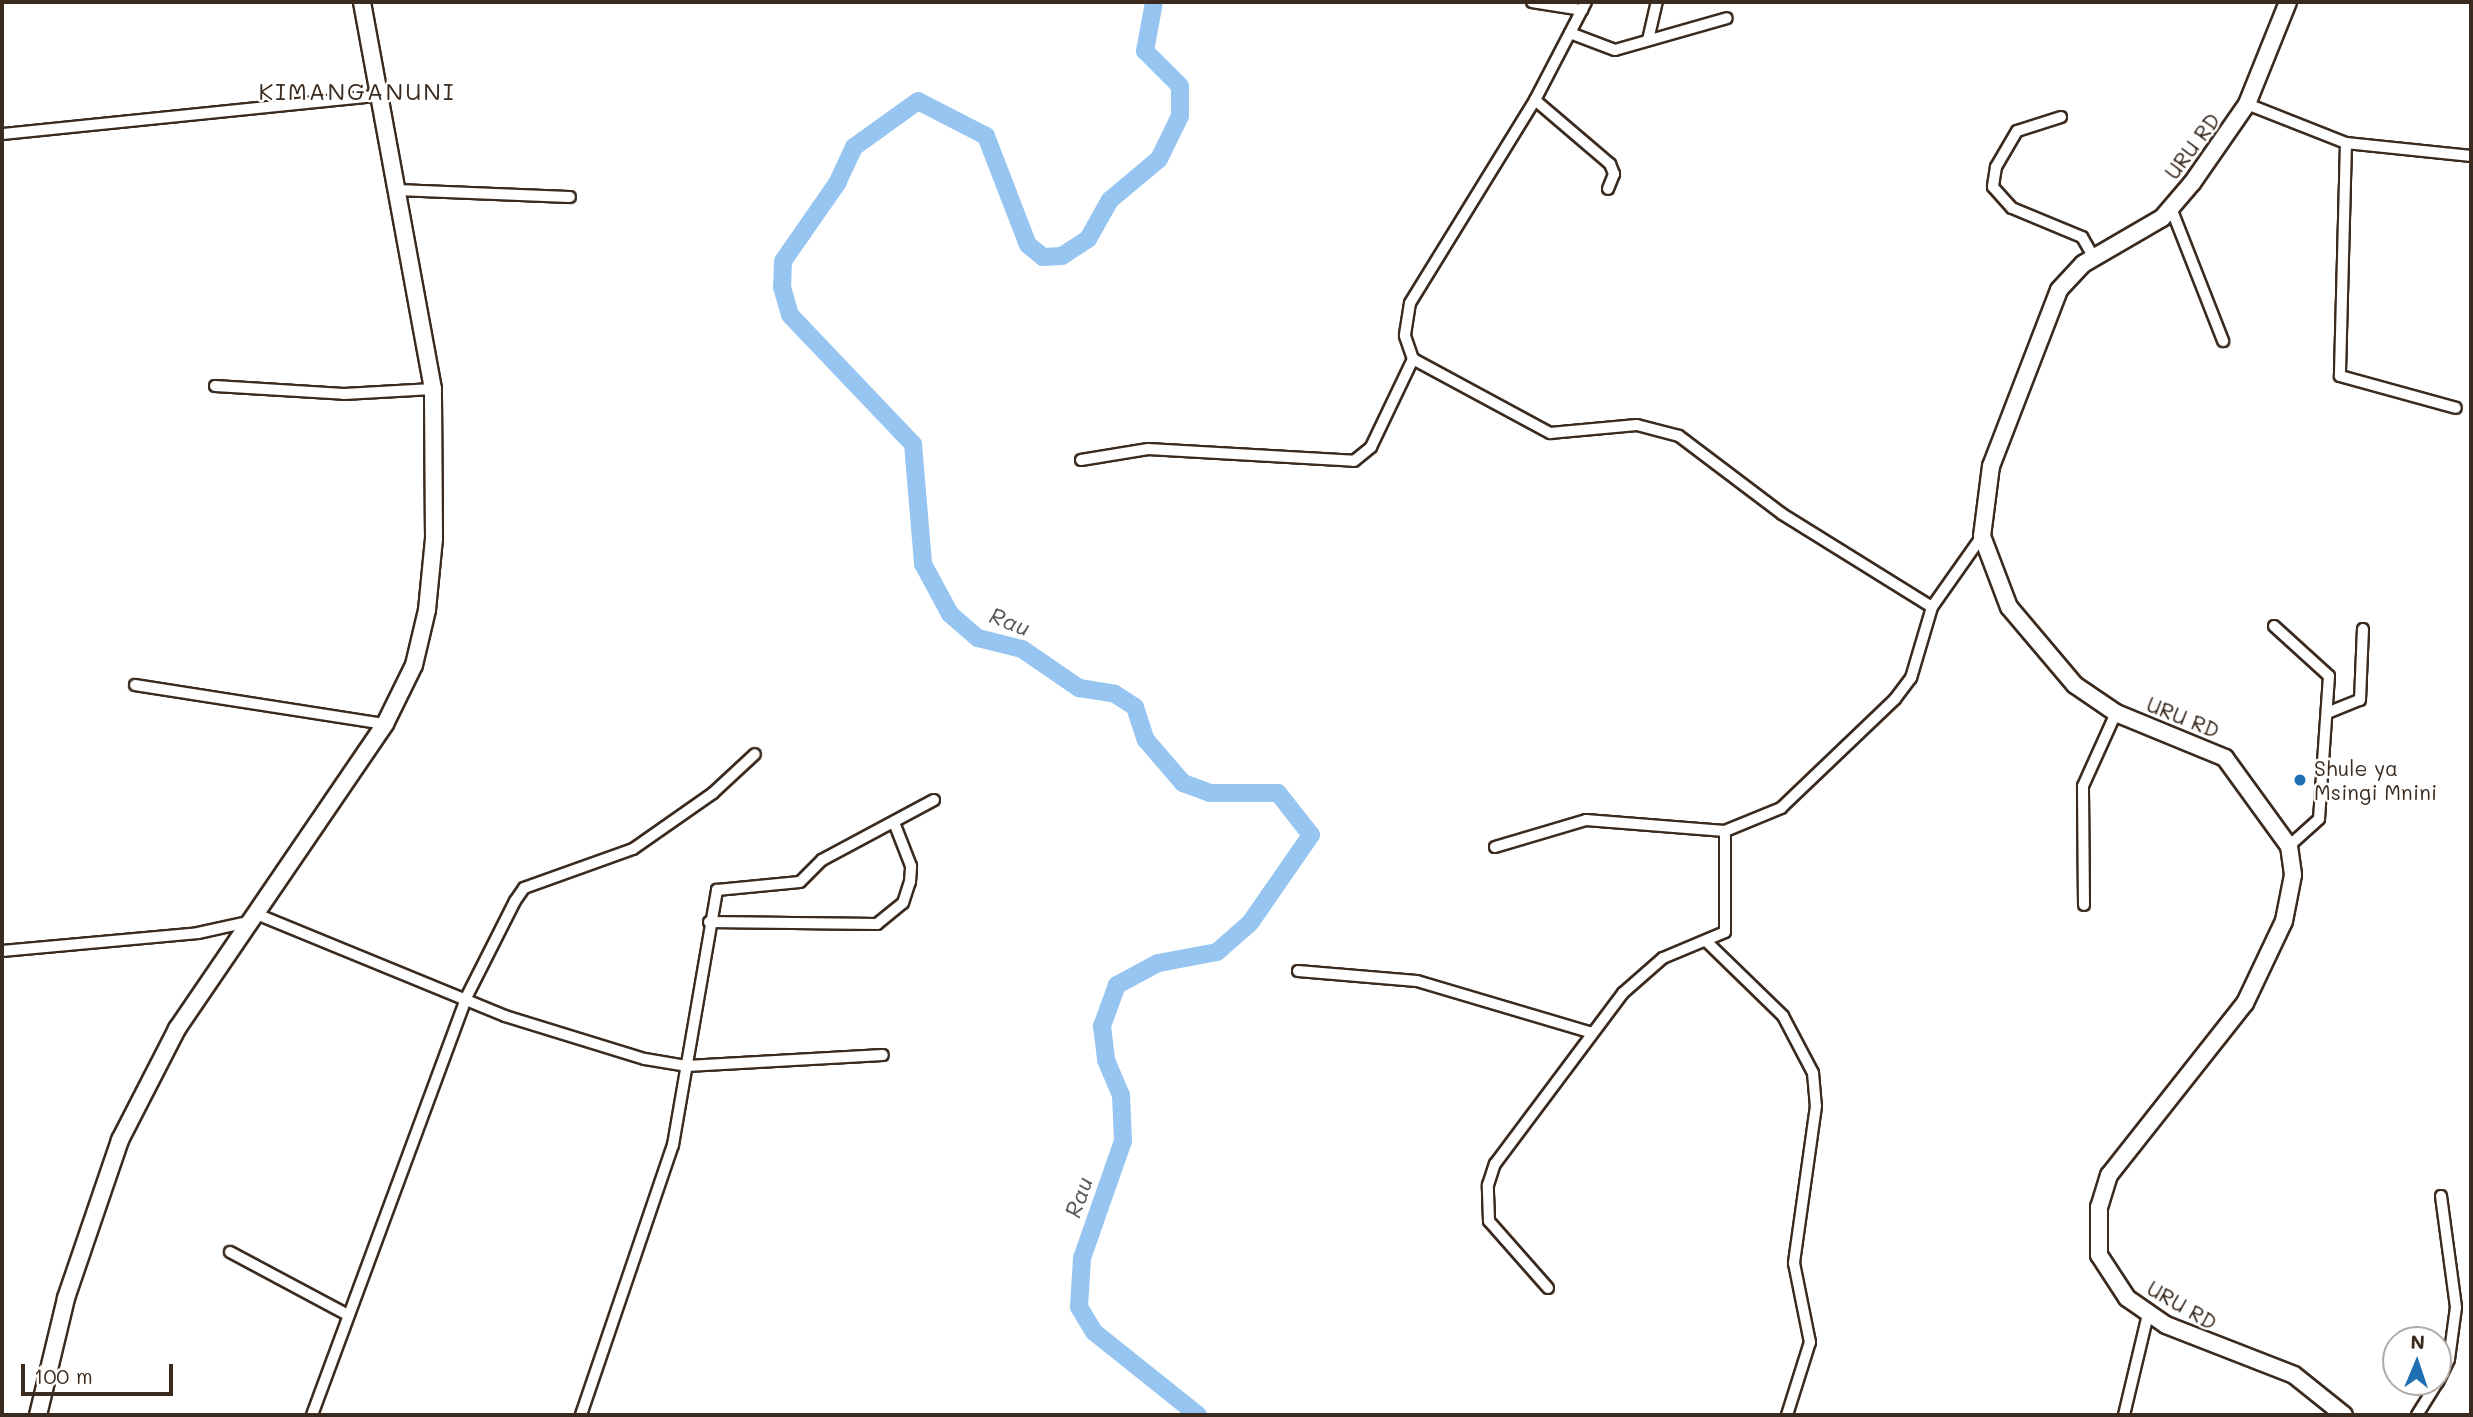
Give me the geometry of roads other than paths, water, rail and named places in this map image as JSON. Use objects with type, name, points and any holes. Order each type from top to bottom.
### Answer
[{"type":"street","points":[[38,1415],[66,1298],[120,1140],[177,1030],[257,918],[385,724],[414,665],[427,610],[434,512],[433,389],[396,190],[375,96],[362,2]]},
{"type":"street","points":[[1532,2],[1584,6],[1535,100],[1410,303],[1405,336],[1413,359],[1550,433],[1637,425],[1679,436],[1782,514],[1932,607]]},
{"type":"street","points":[[1648,40],[1657,2]]},
{"type":"street","name":"URU RD","points":[[2288,2],[2247,104],[2171,208],[2143,233],[2094,258],[2065,280],[2046,317],[1991,466],[1982,536],[1990,572],[2029,636],[2084,694],[2116,713],[2225,758],[2289,846],[2293,875],[2284,921],[2245,1003],[2109,1175],[2102,1196],[2099,1255],[2111,1280],[2148,1314],[2200,1343],[2294,1375],[2344,1415]]},
{"type":"street","points":[[1570,33],[1603,49],[1648,40],[1727,18]]},
{"type":"street","points":[[2,134],[375,96]]},
{"type":"street","points":[[1535,100],[1610,164],[1614,174],[1608,189]]},
{"type":"street","points":[[2247,104],[2346,143],[2471,156]]},
{"type":"street","points":[[2061,117],[2017,131],[1996,167],[1993,187],[2012,208],[2082,237],[2094,258]]},
{"type":"street","points":[[2346,143],[2340,376],[2456,408]]},
{"type":"street","points":[[396,190],[570,197]]},
{"type":"street","points":[[2171,208],[2222,341]]},
{"type":"street","points":[[1081,460],[1148,449],[1354,461],[1371,447],[1413,359]]},
{"type":"street","points":[[215,386],[344,394],[433,389]]},
{"type":"street","points":[[1495,847],[1586,820],[1726,831],[1781,808],[1895,699],[1922,650],[1932,607],[1982,536]]},
{"type":"street","points":[[2274,626],[2328,671],[2319,819],[2289,846]]},
{"type":"street","points":[[2327,713],[2360,700],[2362,629]]},
{"type":"street","points":[[135,685],[385,724]]},
{"type":"street","points":[[2084,905],[2084,786],[2116,713]]},
{"type":"street","points":[[312,1415],[466,998],[524,888],[633,849],[713,793],[755,754]]},
{"type":"street","points":[[581,1415],[673,1145],[709,922],[720,888],[800,882],[822,860],[895,825],[934,800]]},
{"type":"street","points":[[709,922],[877,924],[903,902],[910,882],[911,866],[895,825]]},
{"type":"street","points":[[1548,1287],[1489,1221],[1488,1185],[1512,1136],[1641,974],[1722,936],[1727,922],[1726,831]]},
{"type":"street","points":[[2,951],[198,933],[257,918],[585,1042],[687,1066],[883,1055]]},
{"type":"street","points":[[1707,942],[1783,1016],[1813,1073],[1816,1106],[1794,1263],[1810,1342],[1787,1415]]},
{"type":"street","points":[[1298,971],[1417,981],[1592,1033]]},
{"type":"street","points":[[2441,1196],[2456,1307],[2452,1337]]},
{"type":"street","points":[[230,1252],[348,1315]]},
{"type":"street","points":[[2124,1415],[2148,1314]]},
{"type":"street","points":[[2417,1415],[2429,1396]]},
{"type":"waterway","name":"Rau","points":[[1154,2],[1145,51],[1180,86],[1180,116],[1159,159],[1110,200],[1088,239],[1062,256],[1043,257],[1028,245],[986,136],[918,101],[854,147],[838,182],[783,261],[782,287],[790,315],[913,444],[923,564],[950,614],[978,638],[1022,649],[1079,688],[1115,694],[1135,707],[1146,740],[1183,783],[1210,793],[1278,793],[1311,835],[1250,923],[1217,952],[1158,963],[1117,985],[1102,1026],[1106,1060],[1121,1095],[1123,1141],[1082,1258],[1079,1307],[1094,1332],[1198,1415]]},
{"type":"place","name":"Shule ya Msingi Mnini","points":[[2300,780]]},
{"type":"district","name":"KIMANGANUNI","points":[[357,91]]}]
